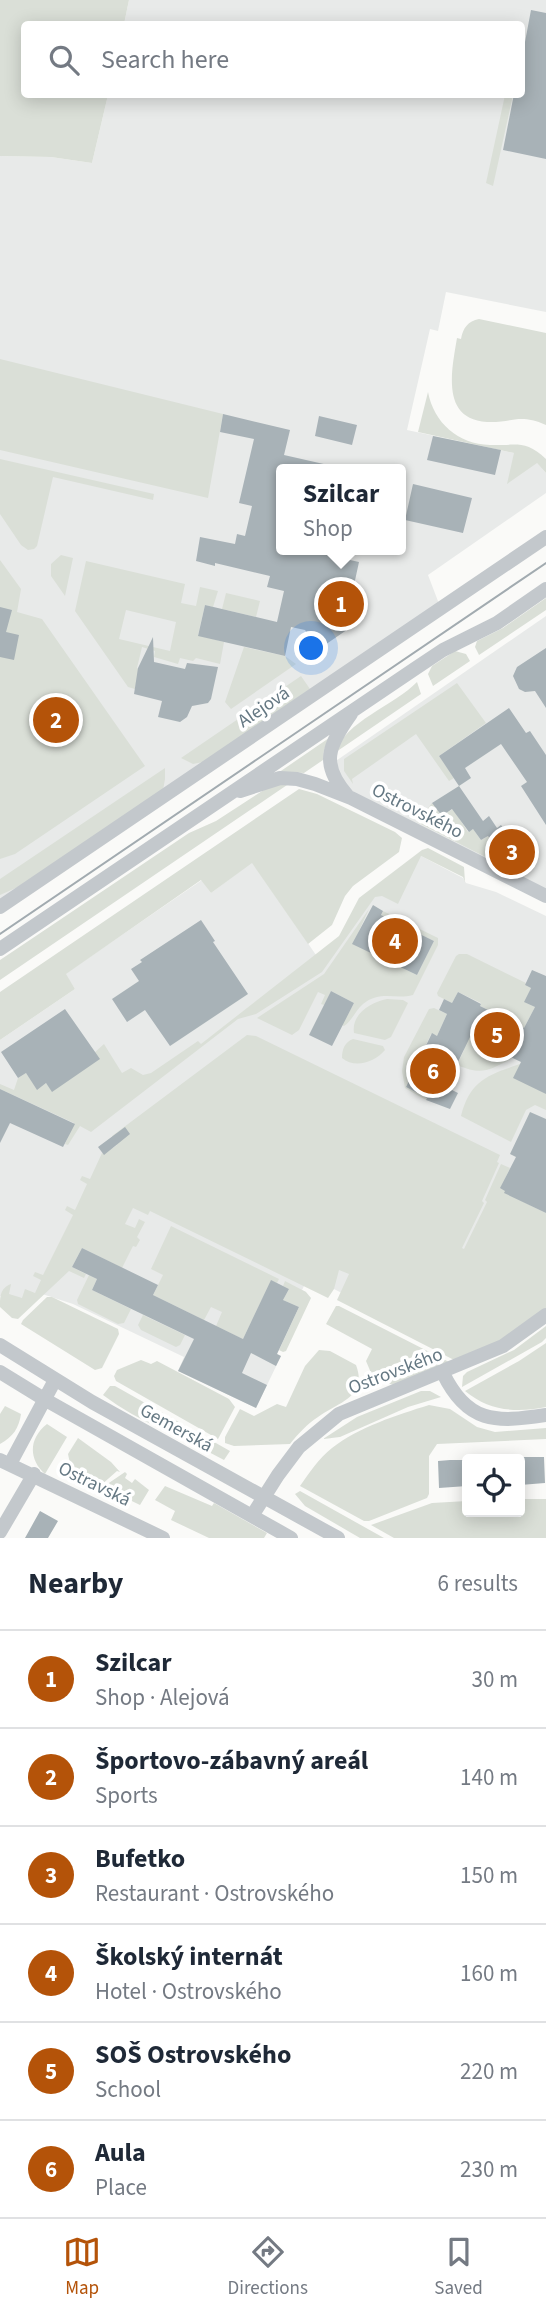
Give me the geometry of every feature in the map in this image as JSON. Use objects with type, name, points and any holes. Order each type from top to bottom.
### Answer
[{"type":"street","name":"Alejová","points":[[2,904],[546,537]]},
{"type":"street","points":[[0,949],[443,650],[497,622],[546,589]]},
{"type":"street","points":[[348,796],[333,778],[329,760],[335,741],[357,708]]},
{"type":"street","name":"Ostrovského","points":[[226,796],[288,778],[307,781],[348,796],[546,896]]},
{"type":"street","name":"Ostrovského","points":[[252,1516],[299,1447],[339,1414],[503,1346],[546,1315]]},
{"type":"street","name":"Gemerská","points":[[0,1345],[55,1380],[338,1538]]},
{"type":"street","points":[[0,1372],[291,1538]]},
{"type":"street","points":[[443,1373],[453,1394],[477,1413],[504,1420],[546,1415]]},
{"type":"street","name":"Ostravská","points":[[55,1380],[5,1462],[163,1538]]},
{"type":"street","points":[[0,1532],[34,1474]]},
{"type":"shaded area","points":[[0,0],[129,0],[125,21],[21,21],[21,98],[107,98],[92,163],[51,157],[0,156]]},
{"type":"shaded area","points":[[129,0],[546,0],[546,312],[446,292],[438,331],[430,329],[407,430],[532,457],[546,473],[546,493],[428,575],[441,609],[0,907],[0,156],[51,157],[92,163],[107,98],[525,98],[525,21],[125,21]]},
{"type":"shaded area","points":[[504,98],[512,98],[493,186],[486,183]]},
{"type":"shaded area","points":[[479,319],[546,333],[546,425],[537,421],[516,419],[487,422],[472,419],[462,412],[452,390],[457,338],[461,339],[467,326]]},
{"type":"shaded area","points":[[0,359],[223,414],[208,498],[0,450]]},
{"type":"shaded area","points":[[428,392],[436,413],[449,430],[478,444],[526,446],[546,459],[546,473],[537,463],[507,484],[514,453],[418,432]]},
{"type":"shaded area","points":[[0,459],[154,494],[153,500],[53,477],[37,546],[28,550],[21,545],[0,514]]},
{"type":"shaded area","points":[[61,555],[73,558],[65,596],[51,576],[51,564]]},
{"type":"shaded area","points":[[0,560],[21,589],[17,612],[42,619],[145,766],[15,854],[0,859]]},
{"type":"shaded area","points":[[86,561],[185,584],[181,603],[196,606],[200,587],[218,591],[213,607],[205,605],[198,635],[224,642],[220,664],[196,658],[193,661],[180,658],[178,664],[154,657],[155,651],[142,647],[135,689],[128,687],[75,611]],"holes":[[[126,610],[176,622],[170,651],[119,639]]]},
{"type":"shaded area","points":[[226,593],[260,601],[256,617],[222,609]]},
{"type":"shaded area","points":[[546,598],[546,610],[479,655],[475,647],[477,641],[503,628]]},
{"type":"shaded area","points":[[546,616],[546,896],[348,796],[330,765]]},
{"type":"shaded area","points":[[244,647],[285,656],[296,664],[231,709],[225,702]]},
{"type":"shaded area","points":[[455,651],[466,654],[470,661],[433,686],[428,674],[432,666]]},
{"type":"shaded area","points":[[301,676],[310,689],[203,762],[193,764],[181,758]]},
{"type":"shaded area","points":[[417,682],[421,694],[336,752],[341,742],[359,723]]},
{"type":"shaded area","points":[[457,683],[486,723],[439,756],[454,778],[449,781],[416,734],[352,779],[353,784],[344,771],[344,759]]},
{"type":"shaded area","points":[[329,738],[323,760],[304,773],[275,775]]},
{"type":"shaded area","points":[[165,768],[163,790],[18,887],[0,895],[0,879]]},
{"type":"shaded area","points":[[290,783],[0,980],[0,960],[189,833],[216,821],[270,786]]},
{"type":"shaded area","points":[[299,789],[317,794],[395,832],[402,838],[399,852],[353,886],[345,896],[332,925],[308,944],[252,863],[211,893],[201,880],[66,974],[75,989],[0,1040],[0,992]]},
{"type":"shaded area","points":[[432,803],[442,816],[453,809],[468,832],[473,829],[481,840],[488,836],[496,848],[501,844],[518,867],[509,869],[417,822]]},
{"type":"shaded area","points":[[428,848],[464,867],[465,882],[463,877],[421,856],[398,904],[382,896],[375,897],[322,972],[256,1014],[238,1019],[91,1132],[80,1126],[68,1145],[65,1144],[74,1123],[0,1089],[0,1084],[14,1090],[18,1078],[26,1073],[37,1089],[46,1083],[52,1091],[104,1044],[122,1073],[131,1068],[143,1075],[151,1073],[198,1041],[201,1044],[339,936],[359,898]]},
{"type":"shaded area","points":[[421,856],[463,878],[466,883],[496,892],[546,916],[546,1269],[440,1343],[334,1289],[307,1280],[302,1290],[306,1292],[277,1354],[281,1356],[256,1408],[178,1371],[184,1357],[73,1304],[36,1292],[32,1300],[0,1296],[0,1040],[75,989],[65,974],[202,880],[211,893],[252,862],[316,955],[344,934],[362,896]]},
{"type":"shaded area","points":[[369,909],[353,944],[417,975],[434,941],[381,915],[383,911],[438,938],[438,945],[413,995],[376,997],[363,1004],[344,1026],[342,1025],[354,1003],[331,991],[324,1005],[321,1004],[325,995],[318,992],[299,1030],[292,1035],[257,1018],[324,974]]},
{"type":"shaded area","points":[[459,954],[467,954],[531,988],[525,1002],[535,1007],[524,1028],[458,992],[452,1003],[438,996],[437,993]]},
{"type":"shaded area","points":[[387,999],[408,1003],[391,1037],[385,1040],[354,1033],[356,1020],[363,1010]]},
{"type":"shaded area","points":[[434,1008],[447,1014],[437,1036],[431,1034],[406,1087],[427,1098],[426,1100],[405,1088],[402,1071],[404,1057],[429,1009]]},
{"type":"shaded area","points":[[247,1035],[256,1036],[500,1155],[482,1201],[484,1203],[462,1248],[464,1249],[487,1202],[485,1200],[501,1164],[510,1168],[505,1179],[510,1182],[505,1193],[546,1213],[546,1309],[503,1340],[456,1361],[337,1300],[349,1274],[339,1270],[334,1289],[328,1298],[150,1211],[148,1215],[133,1208],[125,1224],[135,1228],[139,1219],[145,1222],[137,1237],[140,1240],[136,1247],[133,1246],[122,1268],[82,1248],[72,1267],[86,1274],[84,1278],[69,1271],[18,1319],[12,1318],[0,1307],[3,1290],[11,1284],[9,1294],[22,1298],[25,1289],[35,1293],[41,1280],[33,1276],[35,1272],[43,1275],[73,1215],[65,1210],[67,1206],[75,1210],[87,1184],[80,1180],[82,1176],[90,1179],[102,1153],[117,1145],[112,1136]]},
{"type":"shaded area","points":[[466,1035],[513,1058],[480,1071],[457,1065],[464,1050]]},
{"type":"shaded area","points":[[353,1039],[383,1046],[385,1050],[365,1063],[347,1061],[342,1058],[343,1052],[346,1044]]},
{"type":"shaded area","points":[[520,1064],[546,1094],[546,1110],[535,1105],[526,1110],[511,1142],[461,1116],[475,1087],[490,1076]]},
{"type":"shaded area","points":[[171,1226],[279,1279],[277,1283],[271,1281],[243,1339],[216,1326],[222,1312],[211,1307],[204,1320],[153,1295],[163,1275],[151,1269]]},
{"type":"shaded area","points":[[89,1275],[97,1279],[92,1290],[131,1309],[124,1323],[118,1324],[78,1304],[77,1300]]},
{"type":"shaded area","points":[[285,1281],[306,1292],[311,1298],[286,1351],[283,1352],[279,1350],[299,1307],[283,1300],[289,1289],[283,1286]]},
{"type":"shaded area","points":[[47,1297],[118,1329],[119,1334],[102,1368],[95,1370],[21,1324]]},
{"type":"shaded area","points":[[336,1306],[451,1363],[394,1385],[374,1380],[366,1361],[372,1349],[326,1324]]},
{"type":"shaded area","points":[[143,1315],[185,1335],[180,1345],[176,1347],[141,1330],[138,1325]]},
{"type":"shaded area","points":[[546,1326],[546,1338],[542,1342],[462,1387],[463,1376],[467,1372],[514,1350]]},
{"type":"shaded area","points":[[546,1343],[546,1407],[503,1409],[484,1403],[465,1391],[519,1361]]},
{"type":"shaded area","points":[[319,1350],[330,1351],[356,1365],[359,1376],[355,1392],[310,1423],[290,1444],[234,1446],[225,1443],[225,1437],[240,1409],[254,1416],[277,1404],[286,1407],[305,1366]]},
{"type":"shaded area","points":[[141,1360],[151,1364],[157,1361],[229,1399],[235,1407],[218,1439],[116,1381],[114,1376],[117,1370]]},
{"type":"shaded area","points":[[110,1386],[115,1386],[230,1451],[224,1460],[147,1422],[103,1395]]},
{"type":"shaded area","points":[[421,1391],[430,1391],[441,1397],[408,1407],[340,1437],[323,1439],[357,1417]]},
{"type":"shaded area","points":[[429,1405],[450,1409],[477,1427],[495,1432],[546,1428],[546,1439],[437,1444],[429,1456],[427,1498],[369,1521],[364,1521],[300,1486],[323,1456],[354,1434],[379,1422]]},
{"type":"shaded area","points":[[5,1406],[21,1414],[15,1432],[0,1444],[0,1414]]},
{"type":"shaded area","points":[[47,1424],[67,1437],[45,1474],[36,1462],[33,1449],[37,1436]]},
{"type":"shaded area","points":[[78,1438],[111,1462],[120,1472],[117,1471],[100,1486],[72,1473],[68,1454]]},
{"type":"shaded area","points":[[125,1472],[125,1478],[132,1483],[135,1479],[149,1490],[140,1505],[103,1487]]},
{"type":"shaded area","points":[[165,1486],[212,1506],[214,1503],[267,1533],[264,1538],[209,1538],[171,1520],[175,1511],[155,1500]]},
{"type":"shaded area","points":[[300,1491],[384,1538],[360,1538],[305,1506],[295,1494]]},
{"type":"shaded area","points":[[525,1499],[546,1499],[546,1538],[394,1538],[371,1525],[432,1503],[462,1501],[462,1517],[525,1517]]},
{"type":"building","points":[[531,10],[546,13],[546,159],[503,150],[513,98],[525,98],[525,42]]},
{"type":"building","points":[[223,414],[290,430],[284,455],[324,464],[276,464],[276,555],[328,555],[359,562],[353,597],[360,602],[354,625],[319,649],[305,630],[291,627],[285,656],[198,636],[205,605],[277,622],[284,591],[267,587],[270,576],[196,561],[200,537],[235,544],[237,534],[245,536],[252,506],[239,503],[254,439],[220,432]]},
{"type":"building","points":[[319,416],[357,425],[352,445],[315,436]]},
{"type":"building","points":[[433,436],[501,450],[495,475],[427,460]]},
{"type":"building","points":[[413,484],[472,498],[463,533],[406,520]]},
{"type":"building","points":[[0,607],[12,610],[6,632],[19,635],[14,660],[0,657]]},
{"type":"building","points":[[153,637],[154,662],[185,669],[187,663],[218,667],[211,699],[208,703],[192,706],[187,717],[180,722],[158,717],[162,701],[134,694],[138,668]]},
{"type":"building","points":[[546,648],[546,708],[535,691],[525,692],[519,689],[513,676],[517,667]]},
{"type":"building","points":[[509,708],[526,733],[530,731],[546,755],[546,825],[521,786],[527,782],[501,744],[465,768],[471,778],[459,786],[439,756]]},
{"type":"building","points":[[459,786],[483,821],[489,816],[497,828],[501,825],[521,854],[511,861],[500,845],[496,848],[488,836],[481,840],[473,829],[469,832],[452,809],[442,816],[432,803]]},
{"type":"building","points":[[373,905],[383,911],[381,915],[434,941],[417,975],[352,944]]},
{"type":"building","points":[[201,920],[248,994],[170,1046],[145,1010],[127,1022],[112,999],[139,981],[131,969],[142,962],[140,960]]},
{"type":"building","points":[[532,970],[546,976],[546,1094],[513,1078],[521,1062],[470,1037],[446,1087],[458,1093],[450,1109],[426,1100],[427,1098],[406,1087],[432,1033],[437,1036],[447,1014],[439,1010],[444,999],[452,1003],[458,992],[524,1028],[535,1007],[524,1002],[531,988],[525,985]]},
{"type":"building","points":[[331,991],[354,1003],[332,1046],[309,1035]]},
{"type":"building","points":[[65,1009],[100,1059],[52,1092],[46,1083],[37,1090],[26,1073],[18,1078],[1,1052]]},
{"type":"building","points":[[0,1089],[75,1124],[63,1147],[10,1123],[0,1143]]},
{"type":"building","points":[[530,1112],[546,1119],[546,1213],[504,1193],[500,1188],[516,1157],[510,1154]]},
{"type":"building","points":[[125,1127],[130,1134],[104,1155],[98,1147]]},
{"type":"building","points":[[82,1248],[158,1285],[153,1295],[243,1339],[271,1280],[289,1289],[283,1300],[299,1307],[277,1354],[281,1356],[276,1366],[251,1353],[242,1373],[267,1385],[256,1408],[178,1371],[194,1339],[92,1290],[97,1279],[72,1267]]},
{"type":"building","points":[[525,1457],[544,1457],[545,1483],[525,1485]]},
{"type":"building","points":[[462,1460],[462,1486],[439,1488],[438,1461]]},
{"type":"building","points":[[40,1511],[58,1521],[48,1538],[25,1538]]},
{"type":"tram line","points":[[0,934],[546,563]]},
{"type":"place","name":"Szilcar","points":[[341,604]]},
{"type":"place","name":"Športovo-zábavný areál","points":[[56,720]]},
{"type":"place","name":"Bufetko","points":[[512,852]]},
{"type":"place","name":"Školský internát","points":[[395,941]]},
{"type":"place","name":"SOŠ Ostrovského","points":[[497,1035]]},
{"type":"place","name":"Aula","points":[[433,1071]]}]
